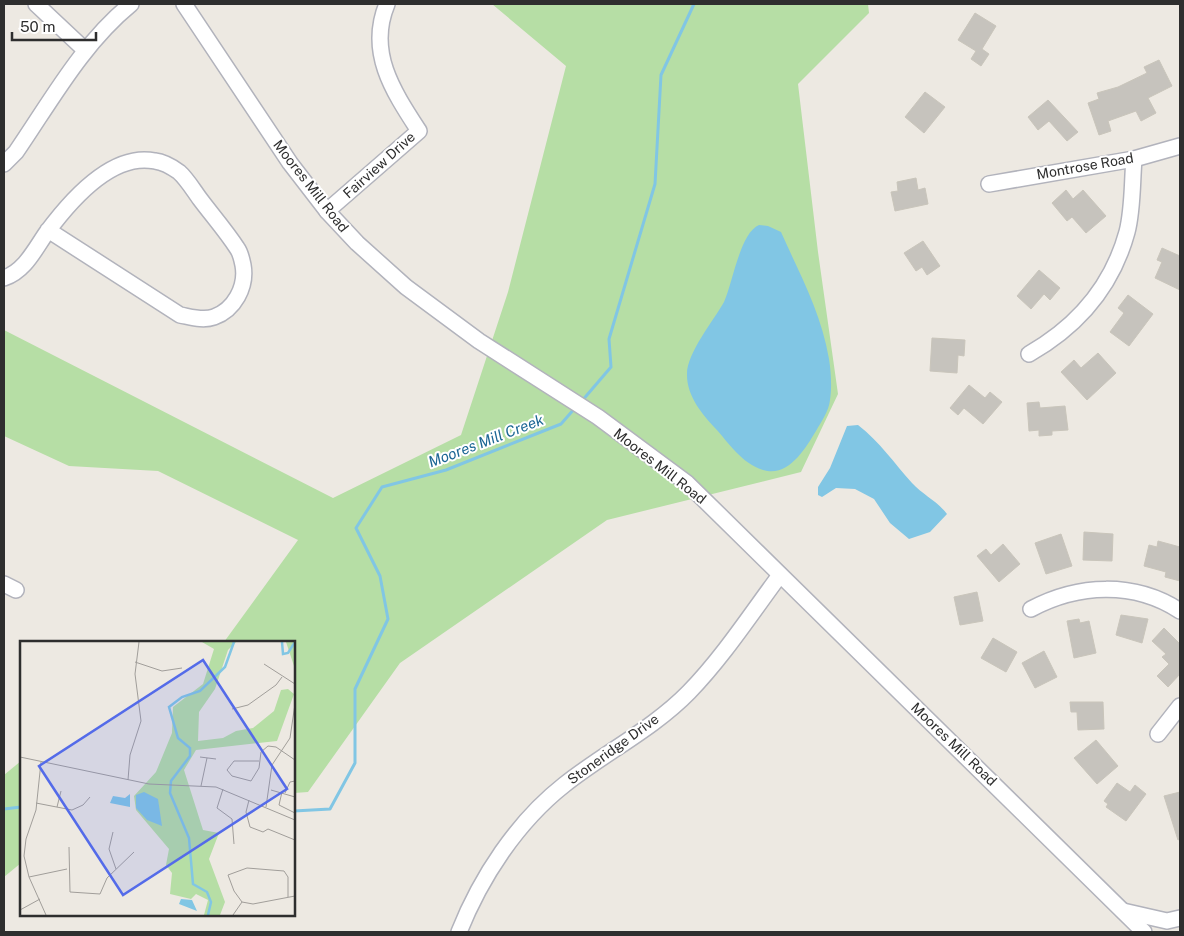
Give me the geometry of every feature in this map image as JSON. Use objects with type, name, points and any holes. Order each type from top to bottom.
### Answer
[{"type":"street","points":[[36,4],[85,50]]},
{"type":"street","points":[[4,164],[16,152],[85,50],[101,30],[131,4]]},
{"type":"street","name":"Moores Mill Road","points":[[184,4],[290,163],[327,211],[357,243],[406,287],[479,341],[598,418],[687,483],[1144,932]]},
{"type":"street","name":"Fairview Drive","points":[[327,211],[419,131],[389,84],[382,61],[380,26],[387,4]]},
{"type":"street","name":"Montrose Road","points":[[989,184],[1134,159],[1180,146]]},
{"type":"street","points":[[1029,354],[1051,341],[1074,323],[1110,274],[1127,232],[1134,159]]},
{"type":"street","points":[[4,278],[11,275],[24,264],[48,230],[75,197],[119,164],[138,160],[154,160],[167,164],[180,173],[238,249],[243,266],[240,294],[228,309],[213,317],[199,319],[180,316],[48,230]]},
{"type":"street","name":"Stoneridge Drive","points":[[459,932],[488,872],[525,824],[563,786],[670,709],[689,692],[780,575]]},
{"type":"street","points":[[1031,609],[1068,594],[1104,589],[1150,596],[1180,611]]},
{"type":"street","points":[[1158,734],[1180,706]]},
{"type":"street","points":[[1122,911],[1167,920],[1180,918]]},
{"type":"green space","points":[[492,4],[868,4],[869,13],[798,84],[818,252],[838,394],[801,472],[607,520],[400,663],[308,792],[295,793],[295,641],[225,641],[298,540],[158,471],[69,466],[4,436],[4,330],[333,498],[461,435],[508,292],[566,66]]},
{"type":"green space","points":[[20,762],[20,864],[4,877],[4,775]]},
{"type":"water","points":[[759,225],[768,226],[781,232],[821,325],[831,374],[828,408],[807,446],[788,466],[772,471],[763,470],[748,463],[705,417],[692,397],[687,375],[691,357],[701,337],[724,302],[742,248],[752,230]]},
{"type":"water","points":[[858,425],[880,446],[912,483],[947,514],[930,532],[909,539],[890,523],[874,499],[855,489],[836,488],[822,497],[818,495],[818,487],[830,468],[847,426]]},
{"type":"building","points":[[975,13],[996,26],[982,49],[989,54],[981,66],[971,59],[976,51],[958,40]]},
{"type":"building","points":[[1159,60],[1172,86],[1148,98],[1156,113],[1141,121],[1136,111],[1108,121],[1111,131],[1099,135],[1088,103],[1099,99],[1097,93],[1118,87],[1147,73],[1144,67]]},
{"type":"building","points":[[925,92],[945,107],[924,133],[905,117]]},
{"type":"building","points":[[1048,100],[1078,132],[1067,141],[1049,121],[1038,130],[1028,117]]},
{"type":"building","points":[[916,178],[918,190],[925,188],[928,204],[895,211],[891,192],[898,191],[897,182]]},
{"type":"building","points":[[1066,190],[1073,199],[1083,190],[1106,216],[1086,233],[1072,217],[1067,221],[1052,203]]},
{"type":"building","points":[[923,241],[940,266],[927,275],[922,267],[916,271],[904,253]]},
{"type":"building","points":[[1162,248],[1180,256],[1180,290],[1155,278],[1162,262],[1157,260]]},
{"type":"building","points":[[1039,270],[1060,288],[1050,300],[1044,294],[1031,309],[1017,296]]},
{"type":"building","points":[[1128,295],[1153,314],[1129,346],[1110,332],[1124,313],[1118,308]]},
{"type":"building","points":[[932,338],[965,340],[964,356],[958,355],[957,373],[930,371]]},
{"type":"building","points":[[1098,353],[1116,373],[1087,400],[1061,372],[1074,360],[1081,368]]},
{"type":"building","points":[[969,385],[985,398],[990,392],[1002,402],[983,424],[964,408],[958,415],[950,408]]},
{"type":"building","points":[[1039,402],[1040,408],[1065,406],[1068,430],[1052,431],[1052,435],[1039,436],[1039,430],[1029,431],[1027,403]]},
{"type":"building","points":[[1084,532],[1113,534],[1112,561],[1083,560]]},
{"type":"building","points":[[1061,534],[1072,566],[1046,574],[1035,543]]},
{"type":"building","points":[[1158,541],[1180,547],[1180,581],[1165,577],[1166,572],[1144,566],[1149,545],[1157,547]]},
{"type":"building","points":[[1003,544],[1020,564],[999,582],[977,556],[986,549],[991,555]]},
{"type":"building","points":[[977,592],[983,621],[960,625],[954,597]]},
{"type":"building","points":[[1121,615],[1148,619],[1142,643],[1116,635]]},
{"type":"building","points":[[1079,619],[1080,623],[1089,621],[1096,653],[1074,658],[1067,621]]},
{"type":"building","points":[[1164,628],[1180,644],[1180,674],[1168,687],[1157,676],[1169,664],[1162,657],[1166,654],[1152,641]]},
{"type":"building","points":[[993,638],[1017,652],[1006,672],[981,658]]},
{"type":"building","points":[[1044,651],[1057,677],[1035,688],[1022,663]]},
{"type":"building","points":[[1070,702],[1103,702],[1104,729],[1078,730],[1077,712],[1071,712]]},
{"type":"building","points":[[1096,740],[1118,766],[1097,784],[1074,758]]},
{"type":"building","points":[[1117,783],[1130,792],[1135,785],[1146,794],[1126,821],[1106,807],[1108,804],[1104,801]]},
{"type":"building","points":[[1180,792],[1180,839],[1178,840],[1164,796]]},
{"type":"waterway","name":"Moores Mill Creek","points":[[581,402],[611,367],[609,339],[655,184],[661,75],[694,4]]},
{"type":"waterway","name":"Moores Mill Creek","points":[[295,811],[330,809],[355,763],[355,689],[388,619],[380,576],[356,528],[382,487],[446,470],[561,424],[575,408]]},
{"type":"waterway","name":"Moores Mill Creek","points":[[4,809],[20,807]]}]
